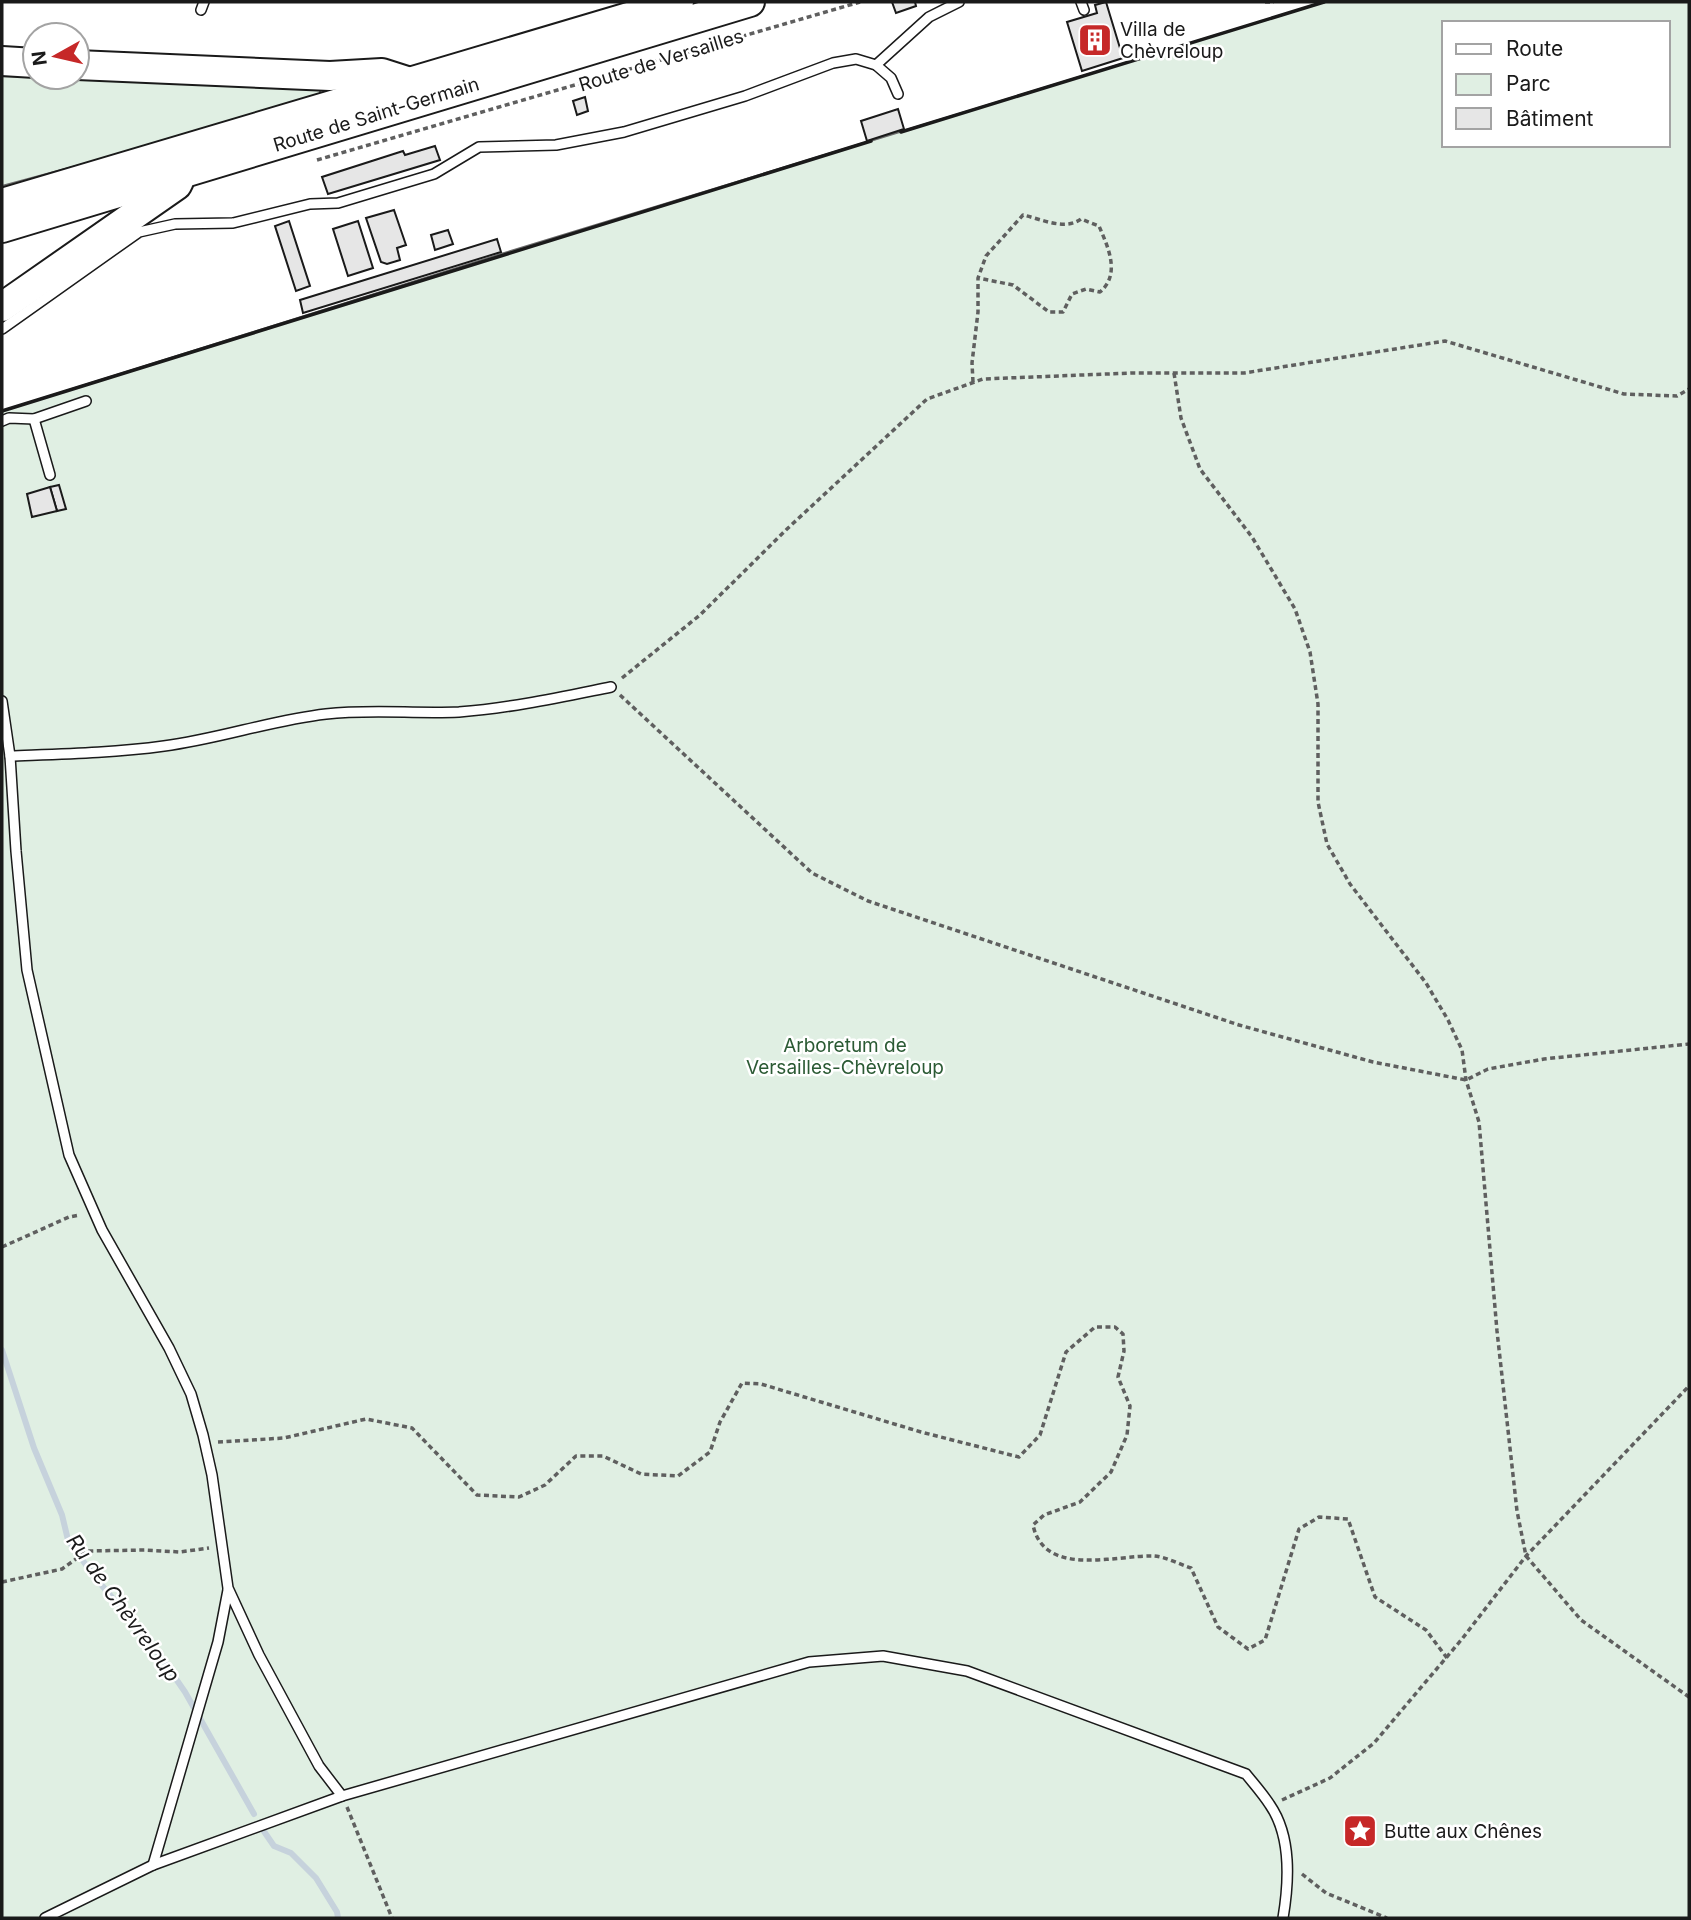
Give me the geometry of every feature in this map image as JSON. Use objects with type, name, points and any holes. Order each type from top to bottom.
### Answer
[{"type":"main road","name":"Route de Saint-Germain","points":[[2,203],[679,2]]},
{"type":"main road","name":"Route de Saint-Germain","points":[[2,228],[750,2]]},
{"type":"main road","points":[[2,61],[21,62]]},
{"type":"main road","points":[[91,66],[330,76],[382,73],[410,82]]},
{"type":"main road","points":[[2,307],[74,266],[177,185],[183,172]]},
{"type":"lane","points":[[876,65],[929,17],[959,2]]},
{"type":"lane","points":[[2,329],[74,266],[139,232],[175,224],[233,223],[310,204],[338,203],[434,174],[479,147],[556,145],[624,132],[745,96],[833,63],[856,59],[876,65],[891,78],[898,94]]},
{"type":"lane","points":[[2,421],[9,418],[34,419],[86,401]]},
{"type":"lane","points":[[34,419],[50,475]]},
{"type":"lane","points":[[10,756],[95,753],[165,746],[328,713],[458,712],[519,705],[611,687]]},
{"type":"lane","points":[[2,701],[10,756],[27,971],[69,1155],[93,1212],[169,1348],[191,1394],[205,1443],[228,1588],[259,1655],[313,1755],[342,1796]]},
{"type":"lane","points":[[153,1865],[218,1642],[228,1588]]},
{"type":"lane","points":[[45,1918],[153,1865],[342,1796],[809,1662],[883,1656],[967,1671],[1245,1774],[1271,1805],[1282,1829],[1289,1884],[1283,1918]]},
{"type":"path","name":"Route de Versailles","points":[[462,119],[860,2]]},
{"type":"path","points":[[1265,2],[1274,2]]},
{"type":"path","points":[[973,383],[978,278],[986,256],[1023,215],[1064,225],[1076,223],[1081,219],[1099,226],[1110,251],[1112,275],[1106,287],[1100,292],[1086,289],[1072,293],[1063,312],[1049,312],[1013,285],[978,278]]},
{"type":"path","points":[[1689,389],[1677,396],[1624,394],[1445,341],[1244,373],[983,379],[927,399],[787,529],[700,615],[611,687],[812,873],[868,901],[1239,1025],[1373,1062],[1466,1080],[1488,1069],[1544,1059],[1689,1044]]},
{"type":"path","points":[[1174,373],[1181,418],[1200,469],[1252,537],[1294,610],[1310,652],[1318,704],[1318,802],[1327,844],[1350,884],[1426,983],[1462,1050],[1466,1080],[1479,1122],[1497,1331],[1517,1511],[1527,1556],[1581,1620],[1689,1697]]},
{"type":"path","points":[[2,1247],[69,1217],[93,1212]]},
{"type":"path","points":[[205,1443],[284,1438],[366,1419],[412,1428],[477,1495],[519,1497],[545,1485],[576,1456],[603,1456],[641,1474],[678,1476],[710,1452],[720,1422],[742,1383],[761,1384],[921,1432],[1019,1457],[1040,1434],[1066,1352],[1095,1327],[1115,1326],[1123,1334],[1124,1351],[1118,1377],[1130,1406],[1126,1435],[1111,1472],[1080,1502],[1044,1515],[1033,1525],[1036,1539],[1057,1556],[1084,1560],[1157,1556],[1191,1568],[1218,1627],[1248,1649],[1265,1640],[1298,1529],[1319,1517],[1348,1519],[1375,1597],[1426,1630],[1447,1657]]},
{"type":"path","points":[[1271,1805],[1330,1778],[1374,1743],[1527,1556],[1689,1386]]},
{"type":"path","points":[[2,1582],[62,1569],[87,1551],[180,1552],[222,1546]]},
{"type":"path","points":[[342,1796],[392,1918]]},
{"type":"path","points":[[1286,1862],[1326,1893],[1387,1918]]},
{"type":"green space","name":"Arboretum de Versailles-Chèvreloup","points":[[1324,2],[1689,2],[1689,1918],[2,1918],[2,411],[501,254]]},
{"type":"green space","points":[[2,76],[21,76],[21,91],[91,91],[91,78],[319,84],[321,100],[2,186]]},
{"type":"building","points":[[892,2],[915,2],[916,6],[896,13]]},
{"type":"building","name":"Villa de Chèvreloup","points":[[1106,2],[1123,58],[1082,71],[1067,22],[1097,13],[1095,5]]},
{"type":"building","points":[[585,97],[588,111],[577,115],[573,101]]},
{"type":"building","points":[[898,109],[904,129],[867,141],[861,121]]},
{"type":"building","points":[[435,146],[440,160],[328,194],[322,177],[403,151],[405,155]]},
{"type":"building","points":[[394,210],[406,245],[397,248],[400,260],[387,264],[381,262],[366,218]]},
{"type":"building","points":[[289,221],[310,286],[296,291],[275,226]]},
{"type":"building","points":[[358,221],[373,268],[348,276],[333,229]]},
{"type":"building","points":[[448,230],[453,244],[435,250],[431,235]]},
{"type":"building","points":[[497,239],[501,252],[303,313],[300,300]]},
{"type":"building","points":[[59,485],[66,509],[57,511],[50,487]]},
{"type":"building","points":[[50,487],[57,511],[32,517],[27,494]]},
{"type":"waterway","name":"Ru de Chèvreloup","points":[[2,1350],[34,1448],[62,1515],[68,1540],[94,1576],[156,1650],[185,1692],[254,1814]]},
{"type":"waterway","name":"Ru de Chèvreloup","points":[[263,1830],[274,1846],[291,1853],[316,1878],[338,1918]]},
{"type":"wall","points":[[901,132],[1324,2]]},
{"type":"wall","points":[[2,411],[871,141]]},
{"type":"place","name":"Villa de Chèvreloup","points":[[1095,40]]},
{"type":"place","name":"Butte aux Chênes","points":[[1360,1831]]}]
